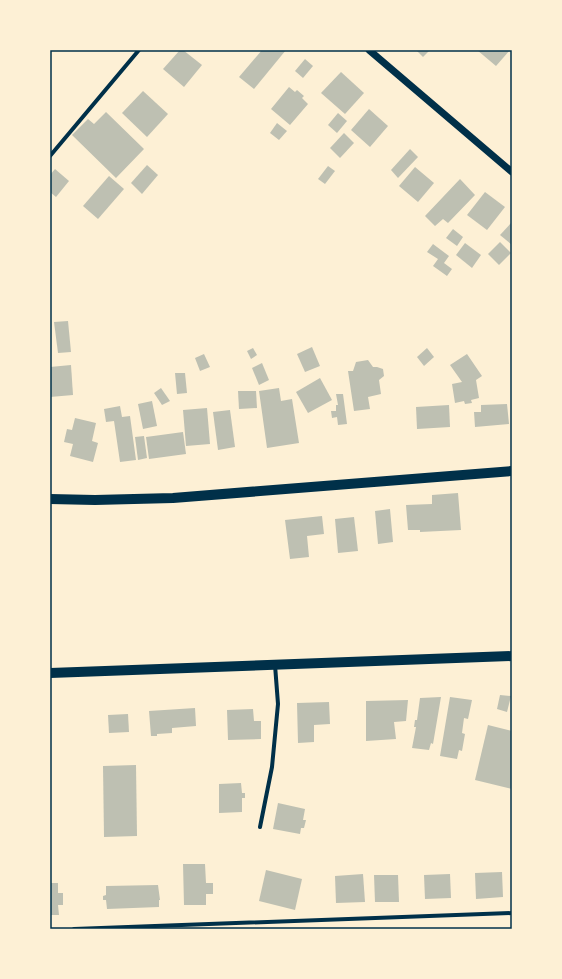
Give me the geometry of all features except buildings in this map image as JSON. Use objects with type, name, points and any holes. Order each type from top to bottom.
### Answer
[{"type":"main road","points":[[50,499],[95,500],[173,498],[512,471]]},
{"type":"main road","points":[[50,673],[512,656]]},
{"type":"street","points":[[50,156],[139,50]]},
{"type":"street","points":[[369,50],[512,172]]},
{"type":"street","points":[[260,826],[272,767],[278,704],[275,665]]},
{"type":"street","points":[[74,929],[512,913]]}]
